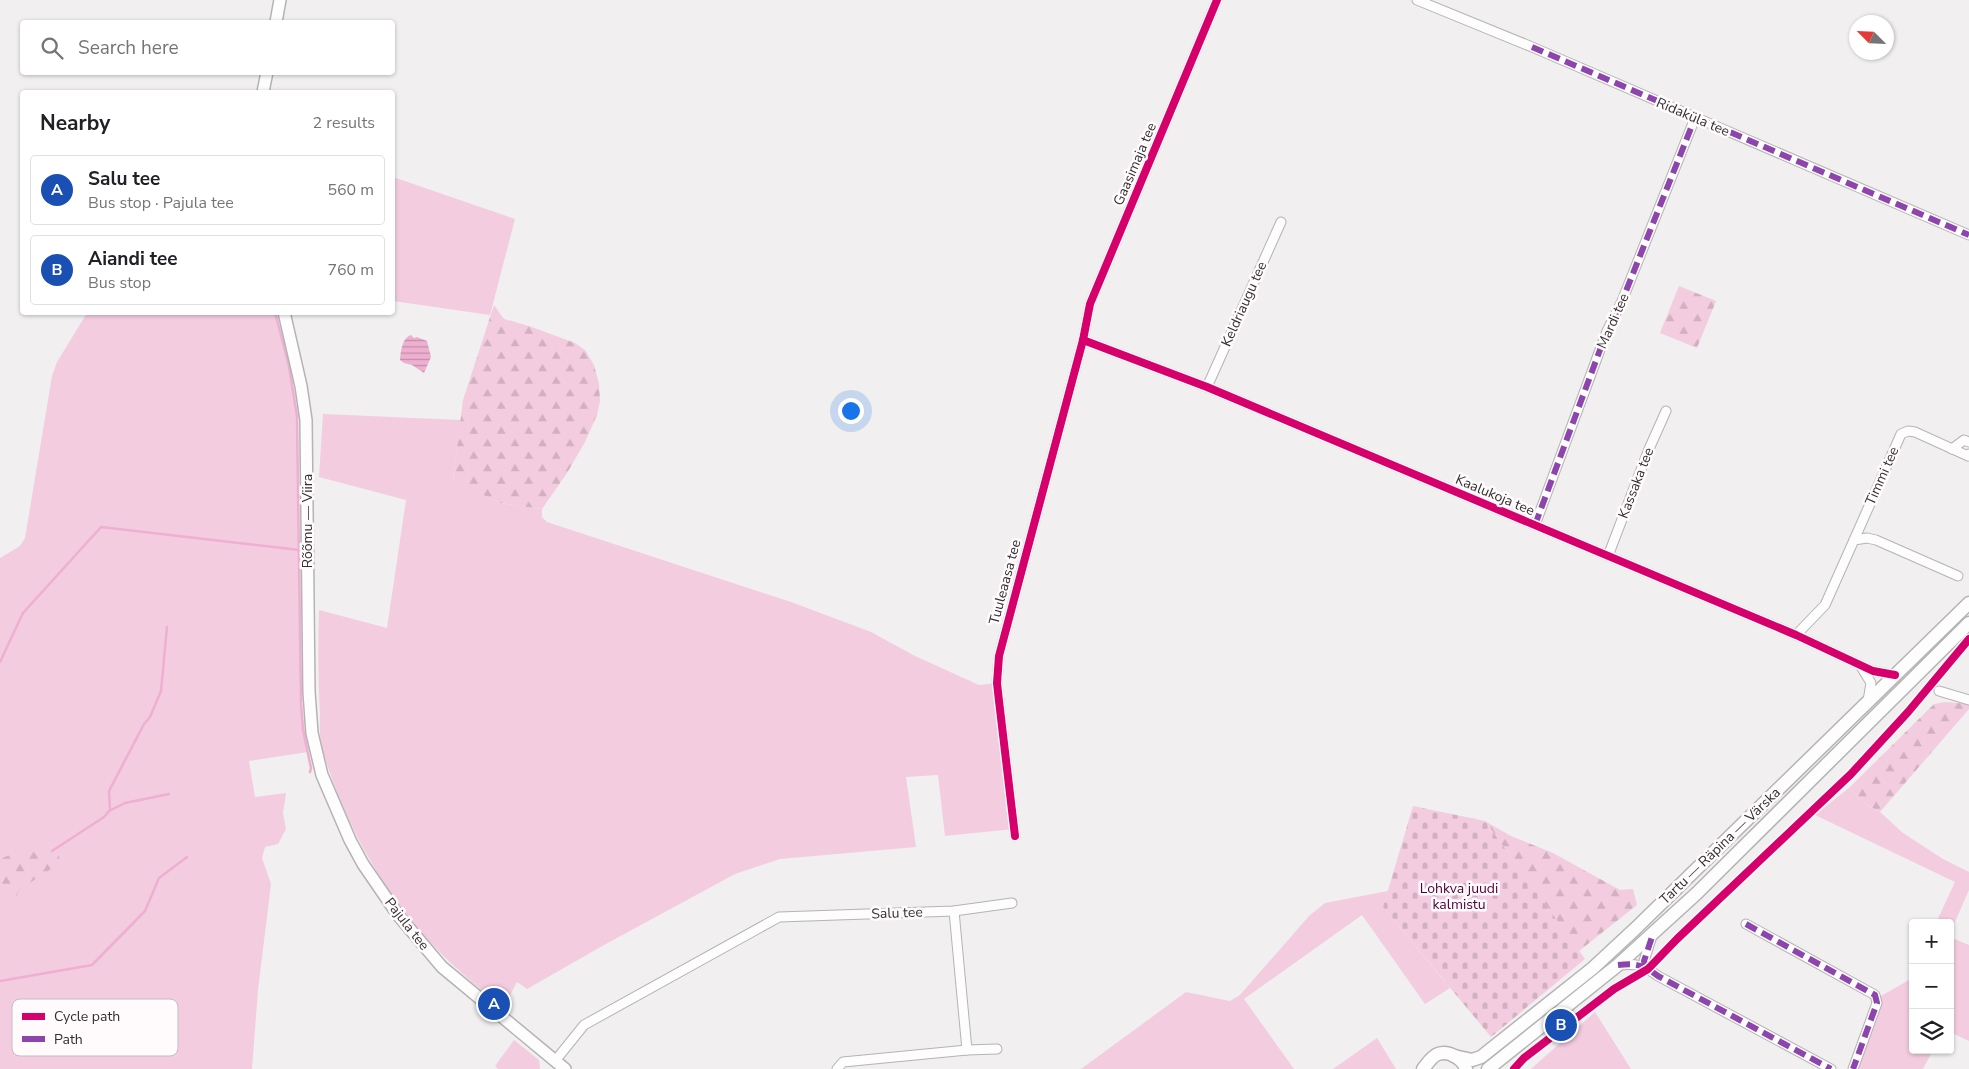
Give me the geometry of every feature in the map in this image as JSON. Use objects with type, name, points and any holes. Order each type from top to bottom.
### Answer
[{"type":"main road","name":"Tartu — Räpina — Värska","points":[[1426,1067],[1439,1054],[1447,1053],[1472,1060],[1481,1057],[1593,968],[1969,603]]},
{"type":"main road","name":"Tartu — Räpina — Värska","points":[[1488,1069],[1618,965],[1652,934],[1745,846],[1969,623]]},
{"type":"main road","points":[[1454,1056],[1465,1065],[1466,1069]]},
{"type":"street","points":[[276,20],[280,0]]},
{"type":"street","name":"Gaasimaja tee","points":[[1083,340],[1090,304],[1217,0]]},
{"type":"street","name":"Ridaküla tee","points":[[1417,0],[1532,47],[1969,235]]},
{"type":"street","points":[[263,90],[266,75]]},
{"type":"street","name":"Mardi tee","points":[[1535,525],[1607,331],[1622,301],[1695,118]]},
{"type":"street","name":"Keldriaugu tee","points":[[1207,387],[1281,222]]},
{"type":"street","name":"Rõõmu — Viira","points":[[285,315],[301,386],[306,420],[307,599],[312,732]]},
{"type":"street","name":"Kaalukoja tee","points":[[1083,340],[1207,387],[1796,635],[1878,672],[1895,675]]},
{"type":"street","name":"Tuuleaasa tee","points":[[1015,836],[998,692],[999,656],[1083,340]]},
{"type":"street","name":"Kassaka tee","points":[[1608,556],[1649,449],[1666,411]]},
{"type":"street","name":"Timmi tee","points":[[1796,635],[1825,605],[1902,434],[1908,431],[1915,432],[1968,456],[1969,454]]},
{"type":"street","points":[[1952,449],[1964,440],[1969,442]]},
{"type":"street","points":[[1854,540],[1867,538],[1876,540],[1958,576]]},
{"type":"street","points":[[1860,664],[1871,683],[1867,702]]},
{"type":"street","points":[[1939,691],[1969,700]]},
{"type":"street","name":"Pajula tee","points":[[312,732],[322,775],[342,824],[363,864],[398,915],[442,967],[565,1069]]},
{"type":"street","name":"Salu tee","points":[[554,1061],[584,1025],[779,916],[954,911],[1012,903]]},
{"type":"street","points":[[954,911],[967,1050]]},
{"type":"street","points":[[1746,924],[1875,995],[1877,1004],[1853,1069]]},
{"type":"street","points":[[1646,966],[1644,961],[1646,950],[1652,934]]},
{"type":"street","points":[[1618,965],[1634,964],[1646,966],[1658,976],[1831,1069]]},
{"type":"street","points":[[837,1069],[843,1062],[996,1049]]},
{"type":"green space","points":[[395,178],[515,219],[490,315],[395,301]]},
{"type":"green space","points":[[1679,286],[1716,301],[1697,348],[1660,333]]},
{"type":"green space","points":[[494,305],[504,319],[575,343],[585,350],[594,365],[599,384],[600,401],[597,415],[585,442],[567,473],[542,509],[500,503],[453,480],[463,400]]},
{"type":"green space","points":[[86,315],[276,315],[289,366],[297,416],[301,703],[308,752],[249,761],[255,797],[286,793],[283,813],[286,829],[278,844],[265,847],[262,858],[271,884],[258,990],[252,1069],[0,1069],[0,662],[2,658],[0,657],[0,558],[20,546],[25,538],[52,376],[57,362]]},
{"type":"green space","points":[[323,414],[461,420],[453,479],[500,503],[542,509],[542,517],[547,522],[791,602],[871,632],[915,656],[979,685],[997,683],[1014,829],[945,836],[938,775],[906,777],[916,847],[780,859],[735,874],[527,989],[517,982],[508,999],[501,999],[483,991],[439,952],[417,927],[376,871],[344,810],[322,747],[320,735],[319,610],[387,628],[406,500],[319,477]]},
{"type":"green space","points":[[1945,702],[1969,704],[1969,709],[1880,812],[1867,805],[1849,788],[1934,704]]},
{"type":"green space","points":[[1849,788],[1867,805],[1880,812],[1903,833],[1943,859],[1969,872],[1969,890],[1954,924],[1954,919],[1938,919],[1955,882],[1815,815]]},
{"type":"green space","name":"Lohkva juudi kalmistu","points":[[1413,806],[1485,821],[1585,959],[1491,1037],[1383,907]]},
{"type":"green space","points":[[1485,821],[1511,836],[1553,853],[1620,890],[1633,889],[1637,905],[1579,951]]},
{"type":"green space","points":[[22,850],[38,853],[52,851],[59,856],[60,863],[19,890],[14,902],[0,902],[0,859]]},
{"type":"green space","points":[[1388,891],[1383,907],[1450,988],[1425,1004],[1362,915],[1244,999],[1294,1069],[1081,1069],[1186,992],[1230,1001],[1240,995],[1309,916],[1325,903]]},
{"type":"green space","points":[[1954,939],[1969,945],[1969,1041],[1954,1034]]},
{"type":"green space","points":[[1909,980],[1909,1054],[1931,1054],[1923,1069],[1857,1069],[1881,996]]},
{"type":"green space","points":[[1595,1012],[1631,1069],[1531,1069]]},
{"type":"green space","points":[[1377,1038],[1396,1069],[1333,1069]]},
{"type":"green space","points":[[514,1040],[539,1060],[540,1069],[498,1069],[495,1066]]},
{"type":"shaded area","points":[[411,335],[414,338],[417,337],[427,341],[431,357],[424,373],[400,360],[404,342]]},
{"type":"waterway","points":[[276,315],[289,366],[297,416],[301,703],[303,730],[311,768],[310,772]]},
{"type":"waterway","points":[[0,662],[23,613],[101,527],[300,550]]},
{"type":"waterway","points":[[52,851],[104,817],[110,810],[109,791],[144,724],[150,717],[161,691],[167,627]]},
{"type":"waterway","points":[[111,810],[125,803],[169,794]]},
{"type":"waterway","points":[[0,981],[92,965],[145,911],[159,878],[187,857]]},
{"type":"marked path","points":[[1532,47],[1969,235]]},
{"type":"marked path","points":[[1535,525],[1607,331],[1622,301],[1695,118]]},
{"type":"marked path","points":[[1746,924],[1875,995],[1877,1003],[1853,1069]]},
{"type":"marked path","points":[[1646,967],[1644,961],[1653,934]]},
{"type":"marked path","points":[[1618,965],[1630,964],[1644,967],[1831,1069]]},
{"type":"cycle path","points":[[1015,836],[997,683],[999,656],[1083,340],[1090,304],[1217,0]]},
{"type":"cycle path","points":[[1083,340],[1207,387],[1796,635],[1873,671],[1895,675]]},
{"type":"cycle path","points":[[1514,1069],[1524,1058],[1614,989],[1648,969],[1677,939],[1851,774],[1908,712],[1969,639]]},
{"type":"place","name":"Salu tee","points":[[494,1004]]},
{"type":"place","name":"Aiandi tee","points":[[1561,1025]]}]
